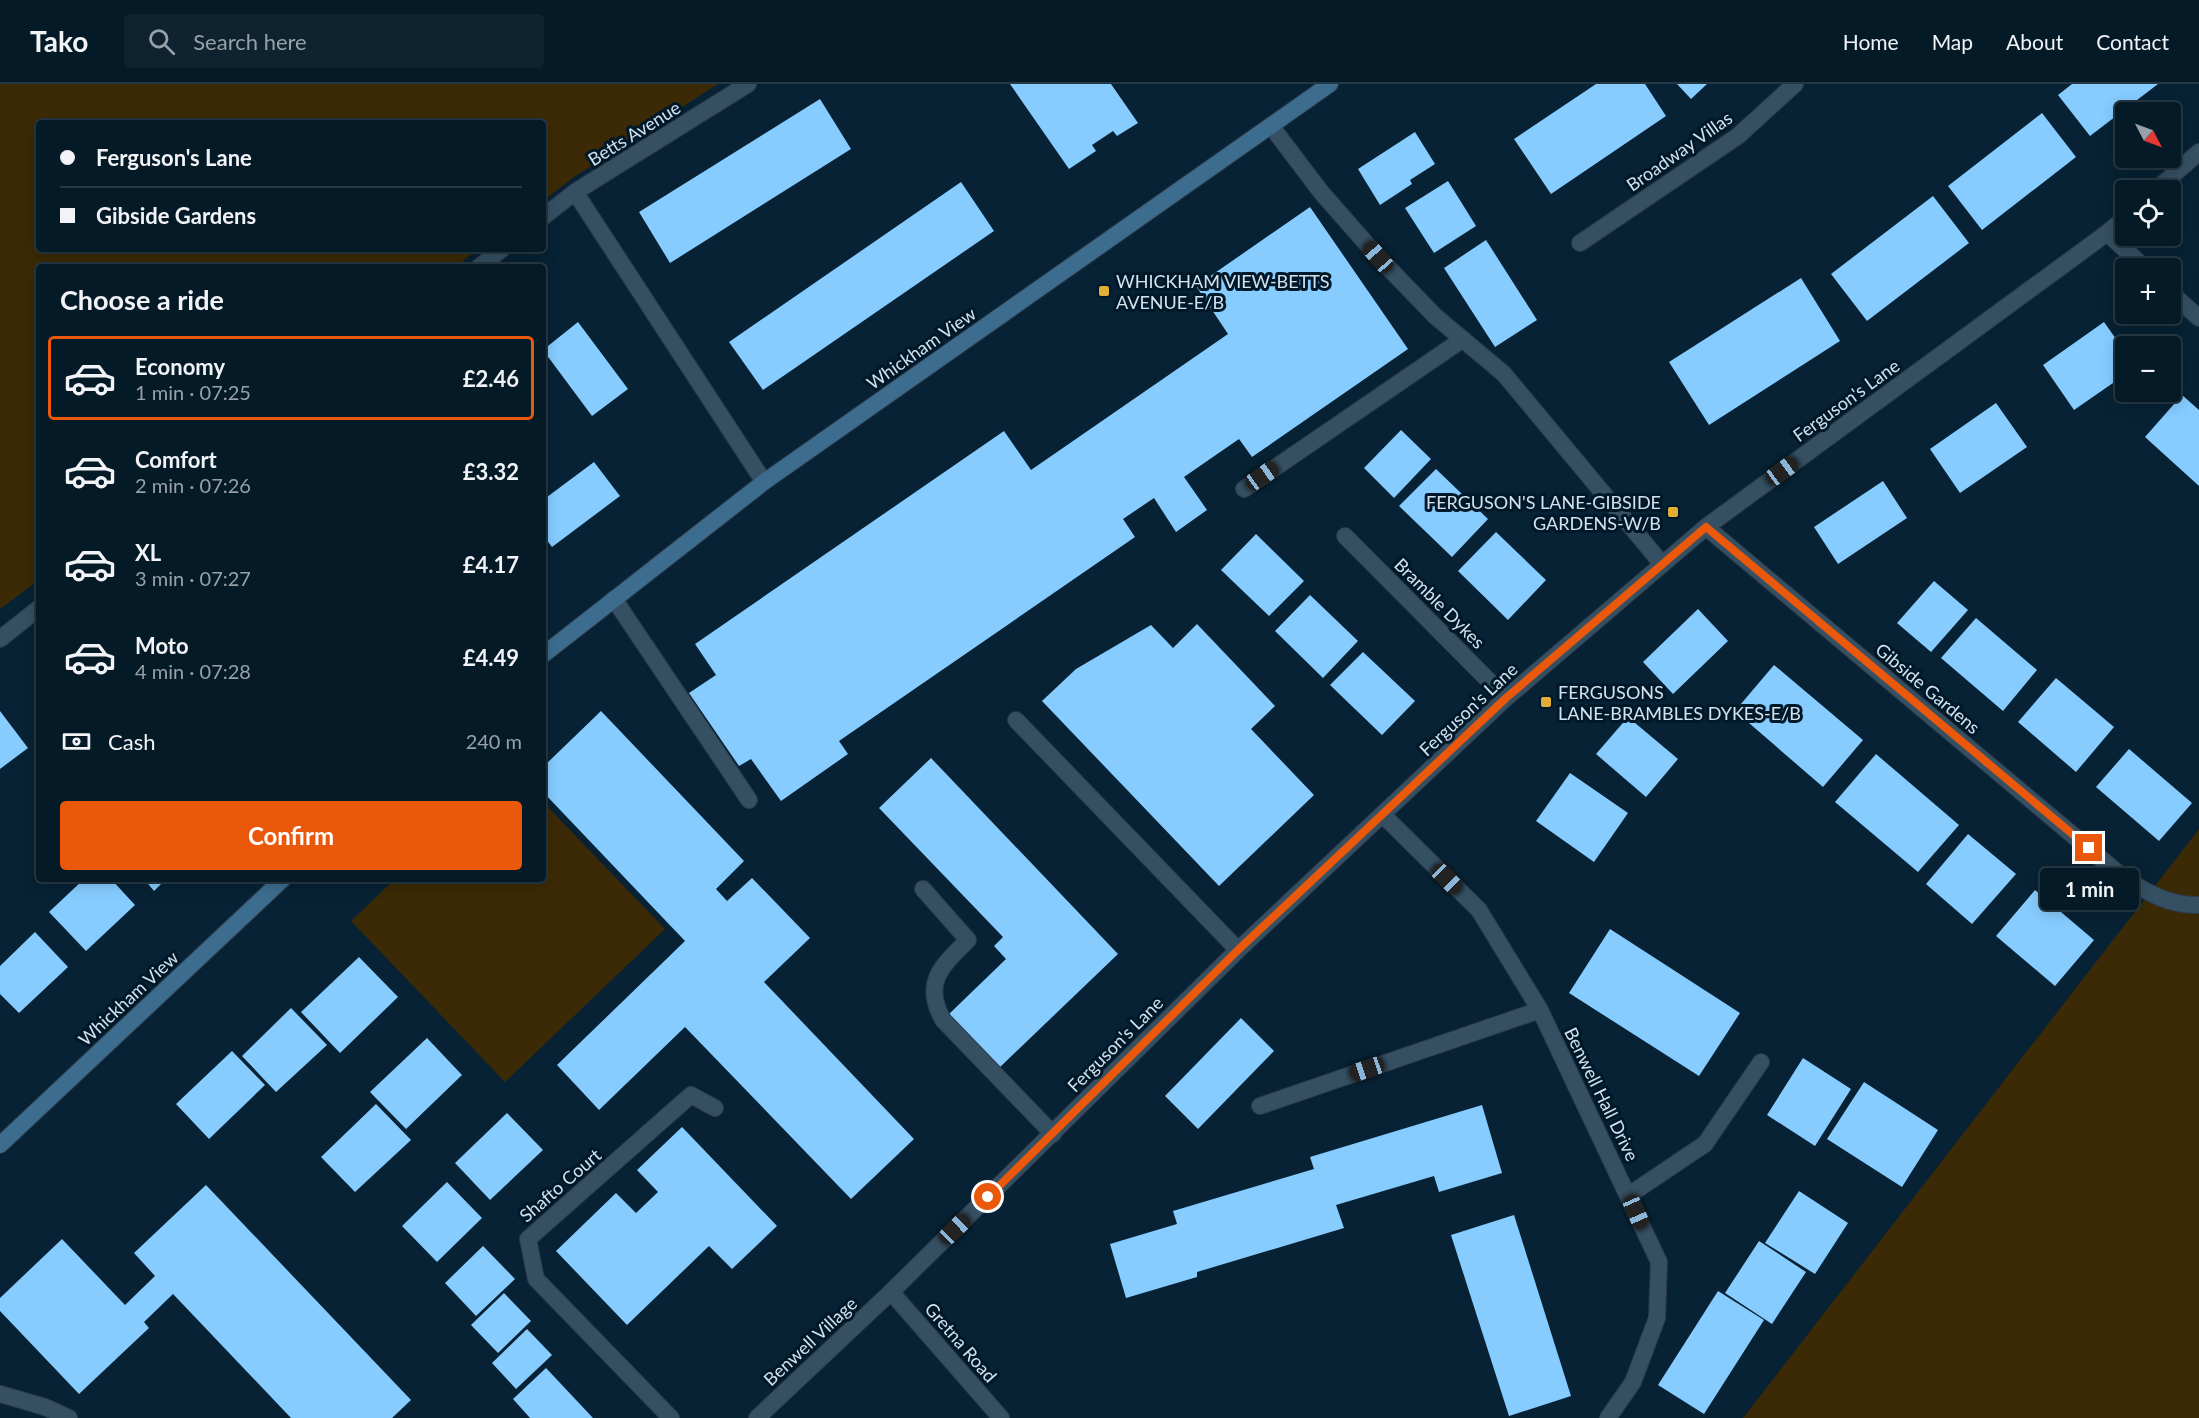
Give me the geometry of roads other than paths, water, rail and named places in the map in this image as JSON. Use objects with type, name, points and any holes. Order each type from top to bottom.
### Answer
[{"type":"main road","name":"Whickham View","points":[[546,653],[764,482],[1330,84]]},
{"type":"main road","name":"Whickham View","points":[[0,1145],[280,882]]},
{"type":"street","name":"Betts Avenue","points":[[546,216],[575,192],[748,84]]},
{"type":"street","name":"Broadway Villas","points":[[1580,243],[1738,136],[1795,84]]},
{"type":"street","points":[[1271,126],[1321,192],[1378,257],[1435,316],[1504,374],[1662,564]]},
{"type":"street","points":[[2167,180],[2199,152]]},
{"type":"street","points":[[575,192],[764,482]]},
{"type":"street","name":"Ferguson's Lane","points":[[891,1293],[1238,950],[1384,816],[1506,698],[1706,527],[2115,226]]},
{"type":"street","points":[[2107,233],[2134,258]]},
{"type":"street","points":[[483,264],[498,252]]},
{"type":"street","points":[[2181,302],[2199,318]]},
{"type":"street","points":[[1244,489],[1463,339]]},
{"type":"street","name":"Gibside Gardens","points":[[1706,527],[2125,879],[2154,896],[2186,906],[2199,905]]},
{"type":"street","name":"Bramble Dykes","points":[[1346,536],[1506,698]]},
{"type":"street","points":[[614,599],[749,800]]},
{"type":"street","points":[[0,639],[36,610]]},
{"type":"street","points":[[1016,720],[1238,950]]},
{"type":"street","name":"Benwell Hall Drive","points":[[1384,816],[1479,910],[1540,1010],[1659,1262],[1657,1318],[1633,1382],[1608,1418]]},
{"type":"street","points":[[923,889],[968,940],[941,967],[934,1002],[943,1020],[1053,1134]]},
{"type":"street","points":[[1260,1106],[1540,1010]]},
{"type":"street","name":"Benwell Hall Drive","points":[[1629,1195],[1705,1144],[1761,1062]]},
{"type":"street","name":"Shafto Court","points":[[671,1418],[536,1279],[528,1239],[691,1095],[715,1108]]},
{"type":"street","name":"Benwell Village","points":[[757,1418],[891,1293]]},
{"type":"street","name":"Gretna Road","points":[[891,1293],[1002,1418]]},
{"type":"street","points":[[0,1394],[45,1407],[69,1418]]},
{"type":"place","name":"WHICKHAM VIEW-BETTS AVENUE-E/B","points":[[1104,291]]},
{"type":"place","name":"FERGUSON'S LANE-GIBSIDE GARDENS-W/B","points":[[1673,512]]},
{"type":"place","name":"FERGUSONS LANE-BRAMBLES DYKES-E/B","points":[[1546,702]]}]
